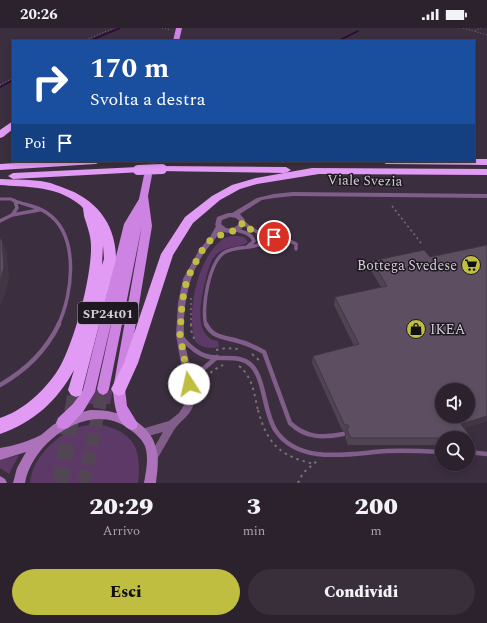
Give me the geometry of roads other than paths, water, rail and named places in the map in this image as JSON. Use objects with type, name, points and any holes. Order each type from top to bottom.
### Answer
[{"type":"highway","points":[[0,135],[12,125]]},
{"type":"highway","points":[[0,167],[80,162]]},
{"type":"highway","points":[[475,162],[487,162]]},
{"type":"highway","points":[[0,177],[162,169],[487,172]]},
{"type":"highway","points":[[119,388],[131,363],[167,254],[190,220],[216,198],[236,187],[256,181],[319,171]]},
{"type":"highway","points":[[0,182],[46,185],[71,194],[96,213],[104,227],[110,250],[110,259],[76,390]]},
{"type":"highway","points":[[0,426],[20,417],[45,399],[61,380],[71,363],[89,301],[97,260],[96,234],[88,208]]},
{"type":"main road","points":[[176,40],[178,28]]},
{"type":"main road","name":"SP24t01","points":[[131,424],[121,408],[119,388],[147,226],[144,197],[148,175]]},
{"type":"main road","points":[[103,389],[144,197]]},
{"type":"main road","name":"SP24t01","points":[[63,423],[78,408],[89,392],[129,224],[144,197]]},
{"type":"main road","points":[[0,454],[12,452],[33,444],[63,423],[83,416],[104,414],[118,417],[131,424],[141,432],[150,444],[152,458],[150,483]]},
{"type":"main road","points":[[19,483],[20,475],[29,456],[44,437]]},
{"type":"street","name":"Viale Svezia","points":[[234,215],[246,209],[254,202],[269,196],[293,194],[487,196]]},
{"type":"street","points":[[212,238],[241,227],[246,209]]},
{"type":"street","points":[[152,458],[172,425],[182,416],[188,406],[190,393],[180,335],[182,303],[187,279],[201,252],[219,226],[218,222],[222,217],[234,215],[242,221]]},
{"type":"street","points":[[219,226],[222,230],[233,231]]},
{"type":"street","points":[[141,432],[172,425]]},
{"type":"lane","points":[[0,199],[11,199],[49,214],[60,227],[68,243],[71,262],[71,284],[65,308],[52,336],[43,350],[18,374],[0,385]]},
{"type":"lane","points":[[12,215],[17,208],[15,201]]},
{"type":"lane","points":[[0,221],[12,215],[42,210]]},
{"type":"lane","points":[[242,221],[250,230],[291,241],[296,244],[296,249]]},
{"type":"lane","points":[[233,231],[250,234],[254,239],[253,243],[246,247]]},
{"type":"lane","points":[[266,235],[268,239],[265,243],[232,250],[222,254],[216,259],[205,301],[204,318],[207,329],[216,335],[241,342],[264,352],[290,423],[297,431],[310,436],[327,437],[343,434]]},
{"type":"lane","points":[[180,335],[191,348],[198,353],[208,357],[234,357],[244,360],[253,368],[273,426],[284,441],[299,450],[324,454],[400,451],[435,452]]},
{"type":"lane","points":[[190,393],[197,376],[205,365],[218,356]]},
{"type":"lane","points":[[475,453],[487,454]]},
{"type":"waterway","points":[[91,40],[120,28]]},
{"type":"waterway","points":[[340,40],[358,31]]},
{"type":"waterway","points":[[0,87],[12,81]]},
{"type":"tunnel","points":[[148,175],[151,162]]},
{"type":"tunnel","points":[[84,483],[103,389]]},
{"type":"tunnel","points":[[60,483],[76,390]]},
{"type":"place","name":"Bottega Svedese","points":[[471,265]]},
{"type":"place","name":"IKEA","points":[[416,329]]}]
